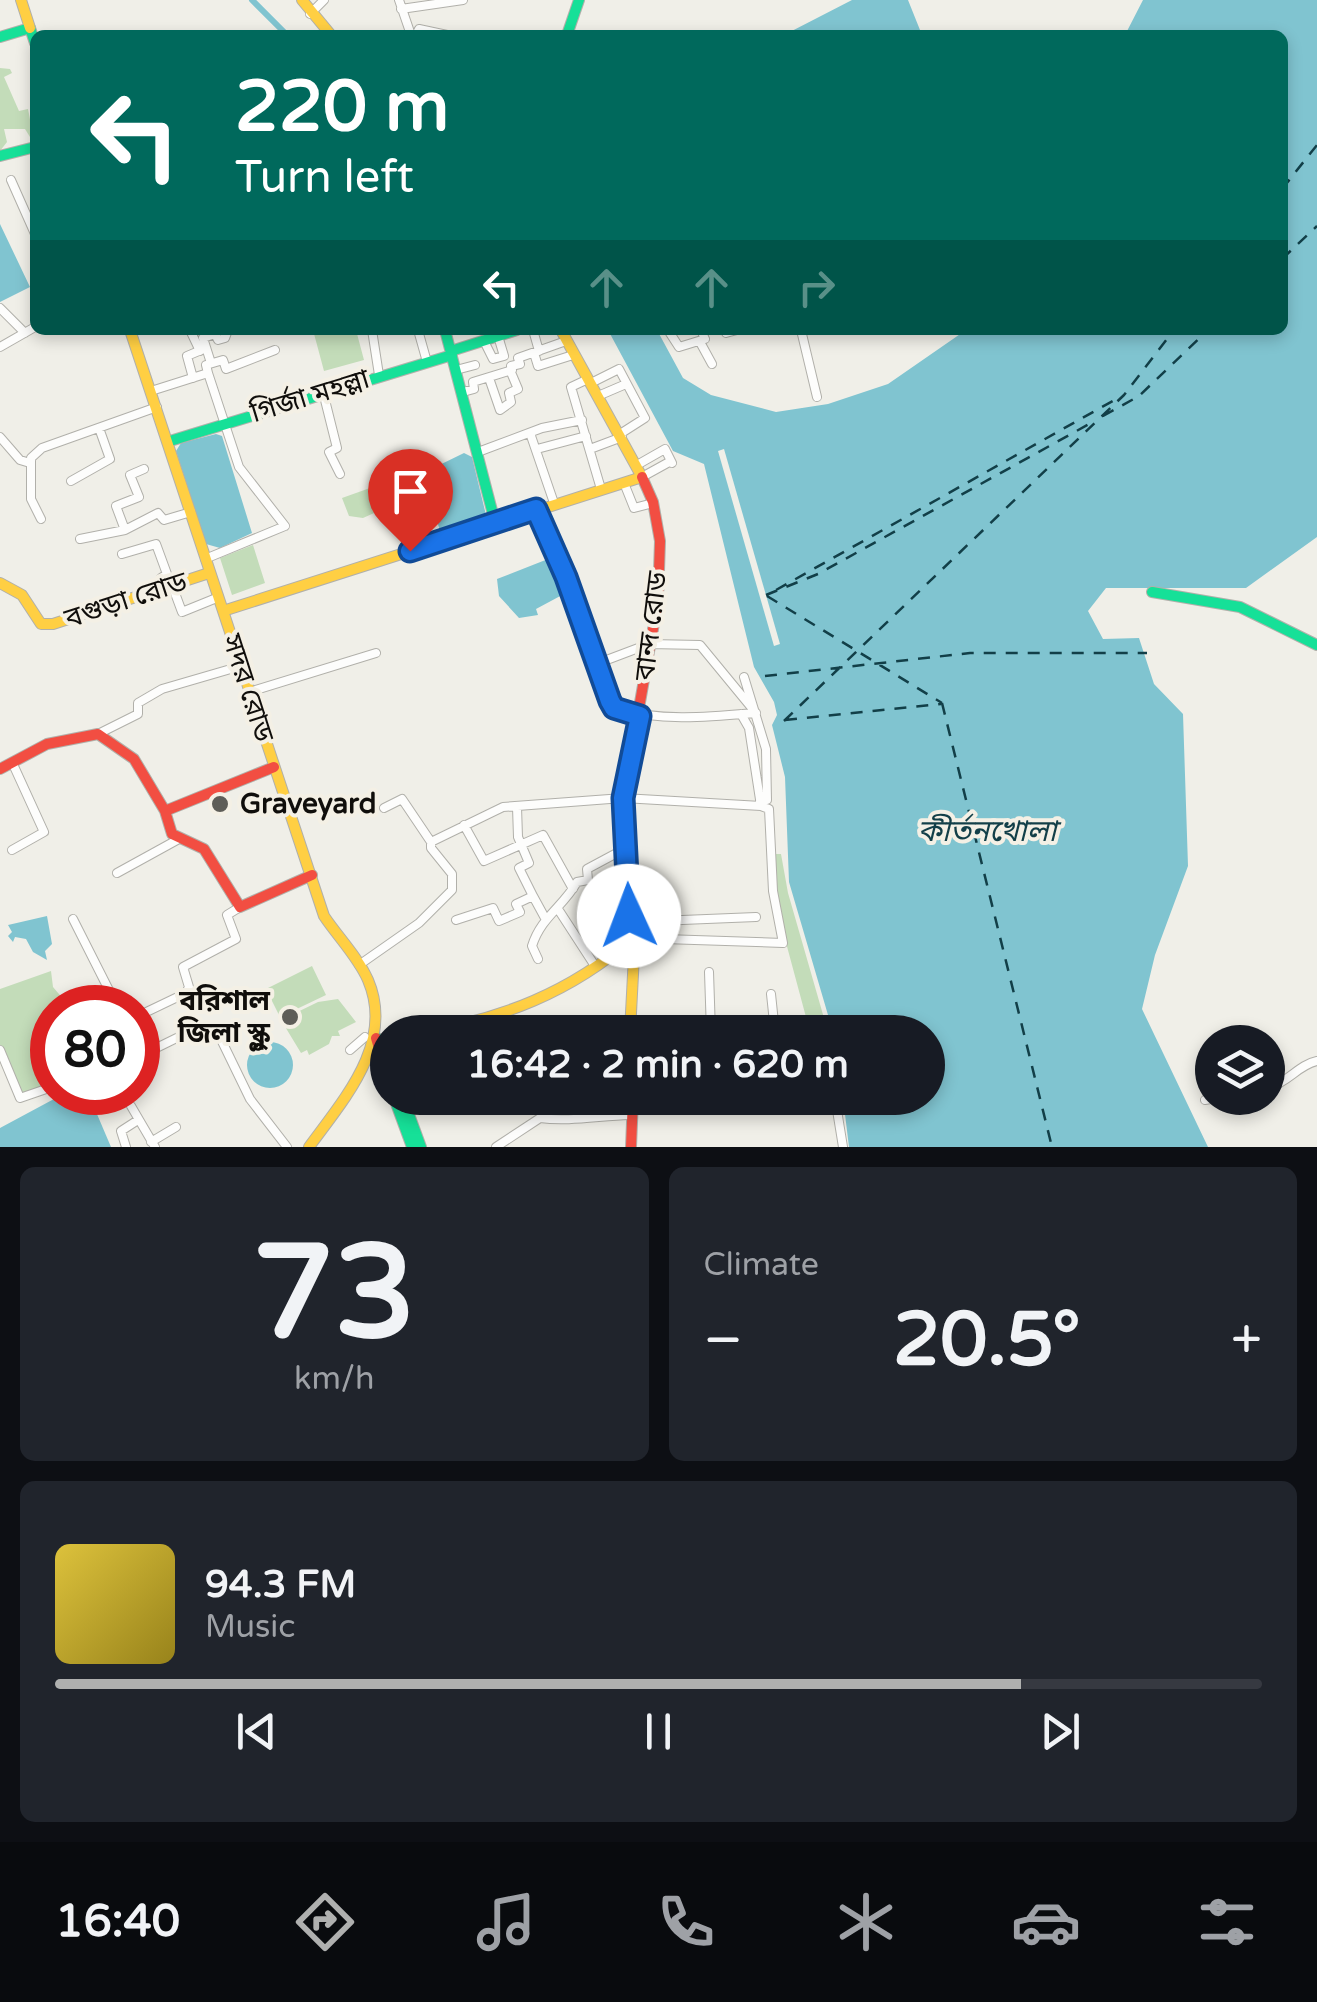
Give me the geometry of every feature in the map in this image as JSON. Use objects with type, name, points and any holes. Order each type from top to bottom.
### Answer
[{"type":"main road","points":[[0,37],[30,28],[20,0]]},
{"type":"main road","points":[[302,0],[325,30]]},
{"type":"main road","points":[[569,30],[579,0]]},
{"type":"main road","points":[[0,156],[30,148]]},
{"type":"main road","name":"সদর রোড","points":[[132,335],[324,916],[359,965],[374,994],[373,1015]]},
{"type":"main road","points":[[446,335],[496,522]]},
{"type":"main road","name":"গির্জা মহল্লা","points":[[170,441],[427,362],[501,335]]},
{"type":"main road","name":"বান্দ রোড","points":[[564,336],[621,436],[653,503],[658,575],[627,798],[634,1015]]},
{"type":"main road","points":[[224,610],[642,477]]},
{"type":"main road","name":"বগুড়া রোড","points":[[0,584],[22,596],[41,624],[53,624],[210,573]]},
{"type":"main road","points":[[1152,592],[1240,607],[1317,645]]},
{"type":"main road","points":[[0,769],[48,744],[98,734],[134,760],[165,810],[177,840],[204,848],[240,907],[312,876]]},
{"type":"main road","points":[[165,810],[274,767]]},
{"type":"main road","name":"বান্দ রোড","points":[[627,798],[637,914],[633,922]]},
{"type":"main road","points":[[506,1015],[526,1008],[613,956],[633,938]]},
{"type":"main road","points":[[613,956],[633,964]]},
{"type":"main road","points":[[310,1147],[362,1069],[370,1043]]},
{"type":"main road","points":[[400,1115],[412,1147]]},
{"type":"main road","points":[[410,1115],[421,1147]]},
{"type":"main road","points":[[628,1147],[629,1115]]},
{"type":"street","points":[[310,14],[324,0]]},
{"type":"street","points":[[412,30],[400,4],[463,0]]},
{"type":"street","points":[[11,180],[30,223]]},
{"type":"street","points":[[0,308],[25,333]]},
{"type":"street","points":[[0,347],[30,330]]},
{"type":"street","points":[[193,335],[211,363]]},
{"type":"street","points":[[203,350],[203,338],[213,335]]},
{"type":"street","points":[[373,335],[379,376]]},
{"type":"street","points":[[419,335],[427,362]]},
{"type":"street","points":[[473,335],[492,359],[504,356],[498,336]]},
{"type":"street","points":[[534,335],[538,366],[573,355]]},
{"type":"street","points":[[671,335],[678,348],[700,342],[705,339],[703,335]]},
{"type":"street","points":[[801,335],[817,397]]},
{"type":"street","points":[[462,392],[507,372],[520,364],[518,358],[564,336]]},
{"type":"street","points":[[700,342],[712,364]]},
{"type":"street","points":[[193,378],[187,356],[203,350]]},
{"type":"street","points":[[205,558],[286,526],[239,467],[206,364],[223,360],[226,370],[275,350]]},
{"type":"street","points":[[489,378],[500,410],[511,402],[509,393],[518,389],[497,358]]},
{"type":"street","points":[[456,370],[475,365]]},
{"type":"street","points":[[590,449],[621,436],[645,418],[619,369],[572,387],[601,489]]},
{"type":"street","points":[[152,391],[208,373]]},
{"type":"street","points":[[478,452],[581,417],[626,384]]},
{"type":"street","points":[[322,392],[337,448],[329,452],[340,474]]},
{"type":"street","points":[[41,519],[31,499],[30,463],[42,448],[158,407]]},
{"type":"street","points":[[71,481],[110,460],[99,428]]},
{"type":"street","points":[[530,433],[554,502]]},
{"type":"street","points":[[536,450],[586,436]]},
{"type":"street","points":[[0,437],[20,460],[30,463]]},
{"type":"street","points":[[636,466],[665,449],[672,462],[642,477]]},
{"type":"street","points":[[125,530],[116,506],[138,497],[130,475],[144,470]]},
{"type":"street","points":[[624,483],[634,508],[653,503]]},
{"type":"street","points":[[536,509],[614,708],[640,716],[756,713]]},
{"type":"street","points":[[80,539],[125,530],[158,514],[164,520],[191,512]]},
{"type":"street","points":[[122,554],[156,544],[166,574],[161,578],[182,612],[219,598]]},
{"type":"street","points":[[596,664],[649,644],[700,644],[756,713]]},
{"type":"street","points":[[249,692],[376,653]]},
{"type":"street","points":[[98,734],[138,714],[138,704],[162,689],[241,666]]},
{"type":"street","points":[[744,677],[768,771],[767,800],[760,804]]},
{"type":"street","points":[[741,714],[749,728],[760,804]]},
{"type":"street","points":[[12,762],[44,832],[12,850]]},
{"type":"street","points":[[431,842],[503,807],[627,798],[760,804],[769,809],[773,825],[772,892],[783,942],[633,938]]},
{"type":"street","points":[[359,965],[420,923],[452,890],[452,874],[431,848],[431,842],[402,799],[384,808]]},
{"type":"street","points":[[517,807],[521,844],[530,863],[519,868],[545,918]]},
{"type":"street","points":[[464,825],[484,861],[543,835],[573,889]]},
{"type":"street","points":[[117,873],[177,840]]},
{"type":"street","points":[[538,960],[532,946],[545,918],[558,909],[573,889],[588,880],[588,868],[628,852]]},
{"type":"street","points":[[456,920],[493,908],[499,921],[520,912],[516,904],[533,896]]},
{"type":"street","points":[[160,1006],[186,994],[189,987],[182,967],[236,939],[227,915],[240,907]]},
{"type":"street","points":[[558,909],[595,966]]},
{"type":"street","points":[[633,922],[756,918]]},
{"type":"street","points":[[73,919],[106,985]]},
{"type":"street","points":[[710,972],[711,1015]]},
{"type":"street","points":[[771,994],[773,1015]]},
{"type":"street","points":[[160,1046],[195,1029],[215,1027],[250,1099],[286,1147]]},
{"type":"street","points":[[350,1050],[370,1038]]},
{"type":"street","points":[[0,1050],[22,1099],[30,1096]]},
{"type":"street","points":[[1285,1083],[1306,1063],[1317,1061]]},
{"type":"street","points":[[136,1115],[153,1146],[176,1127]]},
{"type":"street","points":[[496,1147],[540,1118],[556,1123],[580,1116],[629,1115]]},
{"type":"street","points":[[838,1115],[843,1147]]},
{"type":"street","points":[[126,1147],[120,1131],[138,1120]]},
{"type":"green space","points":[[0,68],[12,73],[4,77],[19,111],[28,109],[30,137],[25,129],[4,129],[7,142],[0,151]]},
{"type":"green space","points":[[314,335],[357,335],[364,360],[324,371]]},
{"type":"green space","points":[[384,483],[392,505],[363,518],[349,516],[342,498]]},
{"type":"green space","points":[[253,545],[265,583],[232,595],[220,558]]},
{"type":"green space","points":[[772,854],[781,854],[788,893],[823,1015],[805,1015],[785,939]]},
{"type":"green space","points":[[312,966],[326,995],[280,1017],[266,989]]},
{"type":"green space","points":[[51,971],[53,985],[30,985],[30,1093],[23,1096],[0,1046],[0,989]]},
{"type":"green space","points":[[338,999],[356,1022],[338,1031],[340,1036],[332,1036],[329,1044],[309,1055],[307,1050],[301,1053],[281,1020],[318,1002]]},
{"type":"water","points":[[852,0],[908,0],[920,30],[794,30]]},
{"type":"water","name":"কীর্তনখোলা","points":[[1143,0],[1317,0],[1317,537],[1246,588],[1106,588],[1088,611],[1103,639],[1139,638],[1154,684],[1183,714],[1188,866],[1155,955],[1142,1009],[1208,1147],[849,1147],[845,1115],[945,1115],[945,1015],[828,1015],[789,882],[785,777],[772,725],[777,715],[754,667],[704,464],[673,451],[611,335],[660,335],[683,378],[711,395],[776,412],[828,404],[888,384],[959,335],[1288,335],[1288,30],[1128,30]]},
{"type":"water","points":[[0,224],[30,287],[0,302]]},
{"type":"water","points":[[222,436],[252,533],[220,548],[206,544],[176,451],[181,443]]},
{"type":"water","points":[[464,453],[472,457],[486,515],[440,531],[423,473]]},
{"type":"water","points":[[548,559],[564,594],[536,609],[538,615],[519,618],[499,596],[497,579]]},
{"type":"water","points":[[47,916],[52,944],[45,951],[47,960],[33,952],[26,939],[15,937],[13,942],[8,936],[12,932],[8,925]]},
{"type":"water","points":[[270,1042],[286,1049],[293,1065],[286,1081],[270,1088],[254,1081],[247,1065],[254,1049]]},
{"type":"water","points":[[30,1112],[30,1115],[97,1115],[111,1147],[0,1147],[0,1128]]},
{"type":"pier","points":[[724,449],[780,644],[774,646],[718,451]]},
{"type":"waterway","points":[[252,0],[282,30]]},
{"type":"ferry route","points":[[1288,181],[1317,145]]},
{"type":"ferry route","points":[[1288,253],[1317,226]]},
{"type":"ferry route","points":[[784,721],[1124,395],[1170,335]]},
{"type":"ferry route","points":[[1103,416],[1139,396],[1203,335]]},
{"type":"ferry route","points":[[776,590],[1118,398]]},
{"type":"ferry route","points":[[766,595],[818,574],[1091,423]]},
{"type":"ferry route","points":[[767,596],[942,703]]},
{"type":"ferry route","points":[[765,676],[970,653],[1147,653]]},
{"type":"ferry route","points":[[942,703],[1052,1147]]},
{"type":"ferry route","points":[[785,720],[941,704]]},
{"type":"traffic: fast","points":[[569,30],[579,0]]},
{"type":"traffic: fast","points":[[0,37],[31,30]]},
{"type":"traffic: fast","points":[[0,156],[30,148]]},
{"type":"traffic: fast","points":[[446,335],[495,522]]},
{"type":"traffic: fast","points":[[451,351],[501,335]]},
{"type":"traffic: fast","points":[[170,441],[452,355]]},
{"type":"traffic: fast","points":[[1152,592],[1240,607],[1317,645]]},
{"type":"traffic: fast","points":[[400,1115],[412,1147]]},
{"type":"traffic: fast","points":[[409,1115],[421,1147]]},
{"type":"traffic: slow","points":[[21,0],[30,28]]},
{"type":"traffic: slow","points":[[302,0],[327,30]]},
{"type":"traffic: slow","points":[[132,335],[324,916],[364,972],[375,1003],[375,1026],[362,1069],[309,1147]]},
{"type":"traffic: slow","points":[[564,335],[642,477]]},
{"type":"traffic: slow","points":[[223,611],[642,477]]},
{"type":"traffic: slow","points":[[0,583],[22,595],[41,624],[53,624],[209,573]]},
{"type":"traffic: slow","points":[[631,1015],[636,917]]},
{"type":"traffic: slow","points":[[495,1015],[560,988],[633,938]]},
{"type":"traffic: jam","points":[[633,922],[623,798],[658,601],[660,541],[653,502],[642,477]]},
{"type":"traffic: jam","points":[[0,769],[47,744],[98,734],[134,759],[165,811],[274,767]]},
{"type":"traffic: jam","points":[[165,811],[172,834],[204,849],[240,907],[312,875]]},
{"type":"traffic: jam","points":[[631,1147],[632,1115]]},
{"type":"place","name":"Graveyard","points":[[220,804]]},
{"type":"place","name":"বরিশাল জিলা স্কুল","points":[[290,1017]]},
{"type":"route","points":[[410,551],[536,509],[566,577],[610,701],[614,708],[640,716],[623,798],[629,916]]}]
